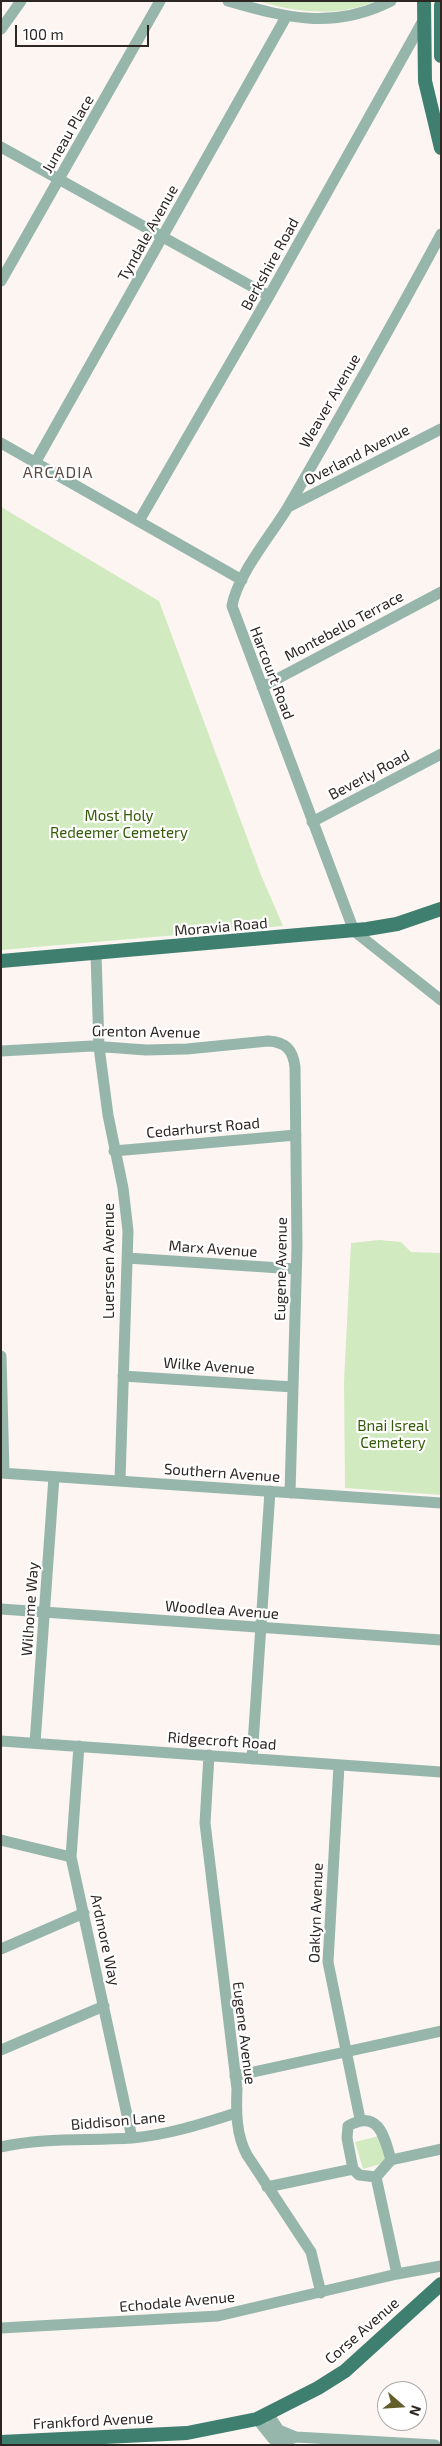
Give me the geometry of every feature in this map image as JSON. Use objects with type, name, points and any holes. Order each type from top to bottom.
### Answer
[{"type":"main road","points":[[424,1],[425,73],[437,116],[441,148]]},
{"type":"main road","points":[[441,6],[441,56]]},
{"type":"main road","name":"Moravia Road","points":[[1,961],[354,931],[397,924],[441,909]]},
{"type":"main road","name":"Corse Avenue","points":[[187,2433],[263,2416],[318,2388],[345,2371],[441,2284]]},
{"type":"main road","name":"Frankford Avenue","points":[[1,2442],[187,2433]]},
{"type":"street","points":[[1,29],[21,1]]},
{"type":"street","name":"Juneau Place","points":[[1,281],[160,1]]},
{"type":"street","points":[[228,1],[286,17],[311,20],[338,18],[366,12],[392,1]]},
{"type":"street","name":"Tyndale Avenue","points":[[35,462],[286,17]]},
{"type":"street","name":"Berkshire Road","points":[[139,521],[269,296],[424,19]]},
{"type":"street","points":[[1,148],[269,296]]},
{"type":"street","name":"Weaver Avenue","points":[[242,580],[288,507],[441,234]]},
{"type":"street","name":"Overland Avenue","points":[[288,507],[441,429]]},
{"type":"street","points":[[1,444],[242,580]]},
{"type":"street","name":"Harcourt Road","points":[[242,580],[233,597],[232,611],[354,931]]},
{"type":"street","name":"Montebello Terrace","points":[[262,687],[441,592]]},
{"type":"street","name":"Beverly Road","points":[[312,822],[441,754]]},
{"type":"street","points":[[354,931],[441,1000]]},
{"type":"street","name":"Luerssen Avenue","points":[[96,954],[100,1047],[114,1151],[126,1210],[127,1258],[120,1480]]},
{"type":"street","name":"Grenton Avenue","points":[[1,1051],[92,1046],[187,1049],[268,1041],[289,1048]]},
{"type":"street","name":"Eugene Avenue","points":[[289,1048],[294,1056],[295,1067],[296,1135],[296,1269],[290,1493]]},
{"type":"street","name":"Cedarhurst Road","points":[[114,1151],[296,1135]]},
{"type":"street","name":"Marx Avenue","points":[[127,1258],[296,1269]]},
{"type":"street","points":[[1,1356],[3,1473]]},
{"type":"street","name":"Wilke Avenue","points":[[123,1376],[293,1387]]},
{"type":"street","name":"Southern Avenue","points":[[3,1473],[441,1503]]},
{"type":"street","name":"Wilhome Way","points":[[35,1743],[54,1477]]},
{"type":"street","points":[[252,1759],[270,1492]]},
{"type":"street","name":"Woodlea Avenue","points":[[1,1609],[441,1640]]},
{"type":"street","name":"Ridgecroft Road","points":[[1,1741],[441,1772]]},
{"type":"street","name":"Ardmore Way","points":[[79,1746],[71,1857],[132,2138]]},
{"type":"street","name":"Eugene Avenue","points":[[209,1756],[205,1829],[236,2076],[236,2113],[242,2146],[311,2252],[322,2292]]},
{"type":"street","name":"Oaklyn Avenue","points":[[339,1765],[328,1962],[348,2052],[360,2119]]},
{"type":"street","points":[[1,1840],[71,1857]]},
{"type":"street","points":[[1,1949],[84,1913]]},
{"type":"street","points":[[1,2050],[104,2006]]},
{"type":"street","points":[[236,2076],[441,2031]]},
{"type":"street","name":"Biddison Lane","points":[[1,2147],[24,2142],[132,2138],[168,2133],[236,2113]]},
{"type":"street","points":[[376,2177],[359,2175],[353,2169],[347,2138],[348,2126],[360,2119],[370,2120],[381,2131],[391,2160]]},
{"type":"street","points":[[376,2177],[391,2160],[441,2150]]},
{"type":"street","points":[[267,2186],[353,2169]]},
{"type":"street","points":[[376,2177],[398,2274]]},
{"type":"street","name":"Echodale Avenue","points":[[1,2328],[218,2316],[398,2274],[441,2266]]},
{"type":"street","points":[[263,2416],[279,2430],[296,2437],[434,2445]]},
{"type":"green space","points":[[258,1],[377,1],[348,9],[318,12]]},
{"type":"green space","name":"Most Holy Redeemer Cemetery","points":[[1,507],[159,601],[261,875],[283,926],[1,950]]},
{"type":"green space","name":"Bnai Isreal Cemetery","points":[[379,1240],[401,1242],[411,1252],[441,1253],[441,1495],[345,1488],[344,1382],[351,1243]]},
{"type":"green space","points":[[379,2136],[387,2162],[363,2169],[355,2142]]},
{"type":"district","name":"ARCADIA","points":[[58,473]]}]
